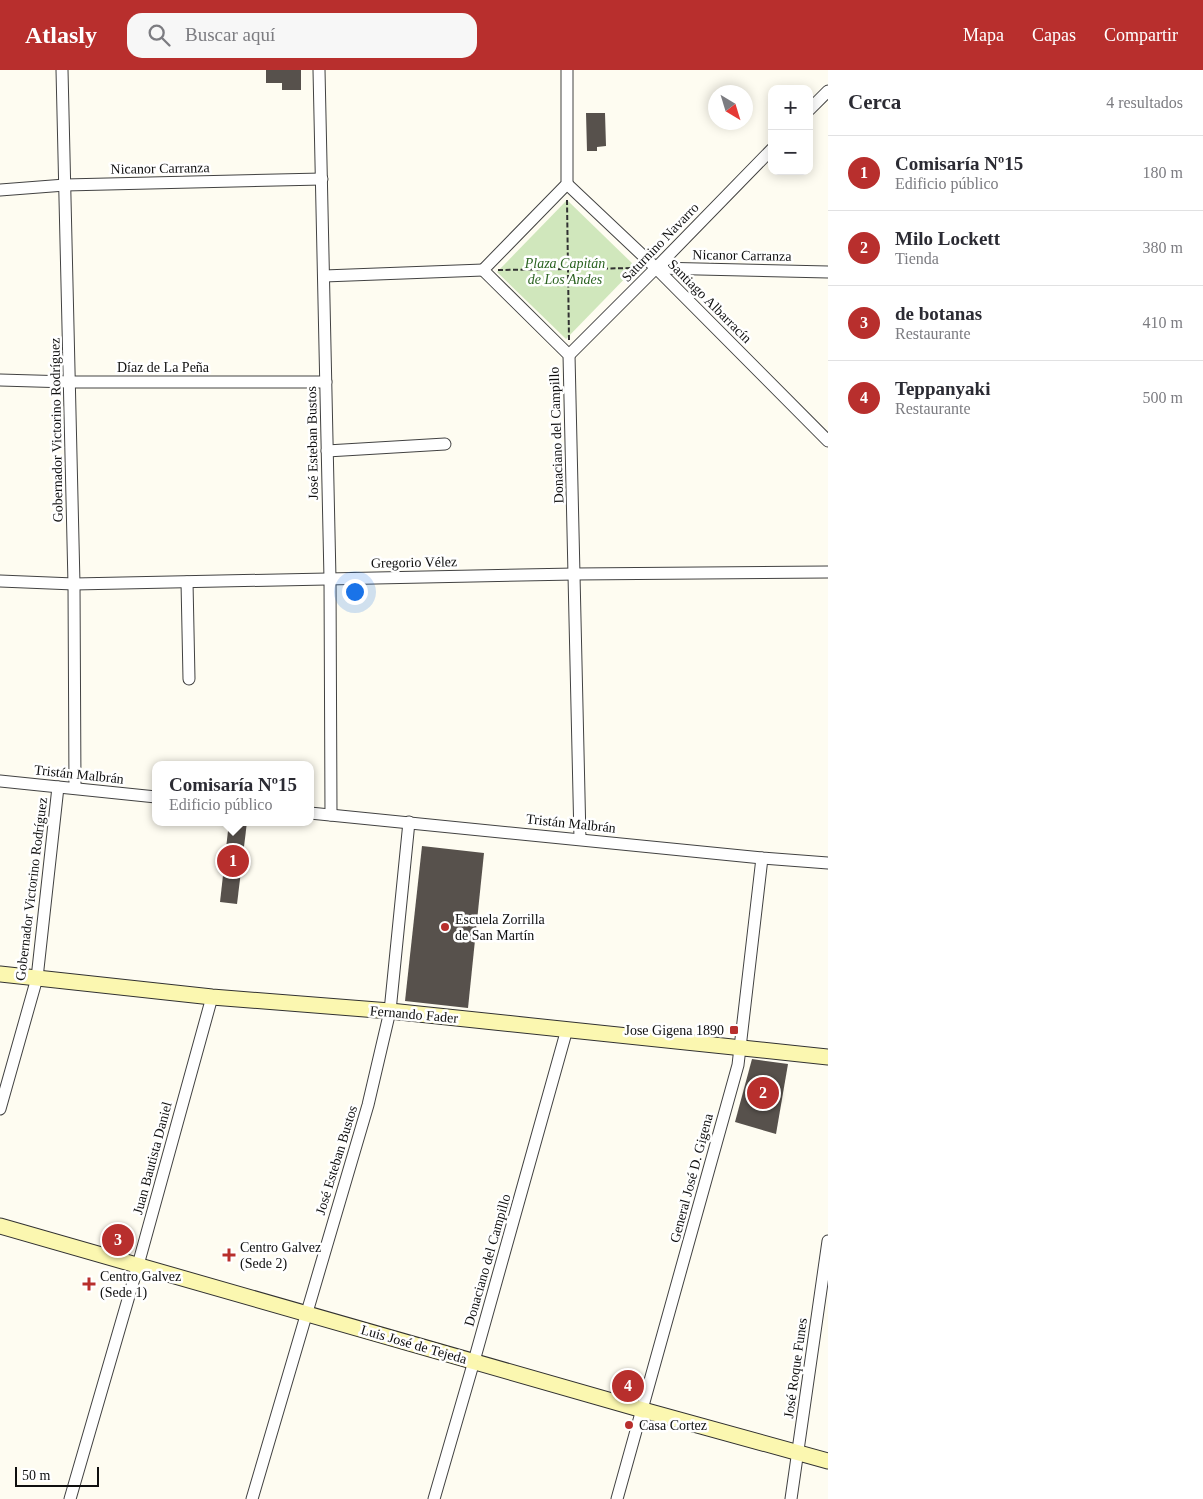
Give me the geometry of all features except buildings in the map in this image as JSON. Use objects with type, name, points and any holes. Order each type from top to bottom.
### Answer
[{"type":"main road","name":"Fernando Fader","points":[[0,974],[212,997],[390,1011],[828,1056]]},
{"type":"main road","name":"Luis José de Tejeda","points":[[0,1226],[306,1312],[642,1410],[828,1461]]},
{"type":"street","name":"Gobernador Victorino Rodríguez","points":[[62,70],[74,584],[75,788]]},
{"type":"street","name":"José Esteban Bustos","points":[[319,70],[330,579],[331,815]]},
{"type":"street","points":[[324,276],[483,270],[567,184],[567,70]]},
{"type":"street","points":[[813,106],[828,90]]},
{"type":"street","name":"Saturnino Navarro","points":[[569,355],[768,152]]},
{"type":"street","name":"Nicanor Carranza","points":[[0,190],[65,185],[322,179]]},
{"type":"street","name":"Santiago Albarracín","points":[[567,184],[656,268],[828,441]]},
{"type":"street","name":"Nicanor Carranza","points":[[656,268],[828,272]]},
{"type":"street","name":"Donaciano del Campillo","points":[[483,270],[569,355],[580,839]]},
{"type":"street","name":"Díaz de La Peña","points":[[0,380],[69,382],[326,382]]},
{"type":"street","points":[[327,451],[444,444]]},
{"type":"street","name":"Gregorio Vélez","points":[[0,580],[74,584],[575,574],[828,572]]},
{"type":"street","points":[[187,582],[189,678]]},
{"type":"street","name":"Tristán Malbrán","points":[[0,781],[152,797]]},
{"type":"street","name":"Gobernador Victorino Rodríguez","points":[[0,1109],[37,978],[58,788]]},
{"type":"street","name":"Tristán Malbrán","points":[[314,813],[828,863]]},
{"type":"street","name":"José Esteban Bustos","points":[[252,1499],[368,1104],[390,1011],[409,822]]},
{"type":"street","name":"General José D. Gigena","points":[[617,1499],[738,1065],[762,858]]},
{"type":"street","name":"Juan Bautista Daniel","points":[[70,1499],[138,1265],[212,997]]},
{"type":"street","name":"Donaciano del Campillo","points":[[434,1499],[567,1029]]},
{"type":"street","name":"José Roque Funes","points":[[791,1499],[828,1241]]},
{"type":"path","points":[[567,184],[569,355]]},
{"type":"path","points":[[483,270],[656,268]]},
{"type":"green space","name":"Plaza Capitán de Los Andes","points":[[567,200],[636,267],[566,339],[497,272]]},
{"type":"place","name":"Comisaría Nº15","points":[[233,861]]},
{"type":"place","name":"Escuela Zorrilla de San Martín","points":[[445,927]]},
{"type":"place","name":"Jose Gigena 1890","points":[[734,1030]]},
{"type":"place","name":"Milo Lockett","points":[[763,1093]]},
{"type":"place","name":"de botanas","points":[[118,1240]]},
{"type":"place","name":"Centro Galvez (Sede 2)","points":[[229,1255]]},
{"type":"place","name":"Centro Galvez (Sede 1)","points":[[89,1284]]},
{"type":"place","name":"Teppanyaki","points":[[628,1386]]},
{"type":"place","name":"Casa Cortez","points":[[629,1425]]}]
